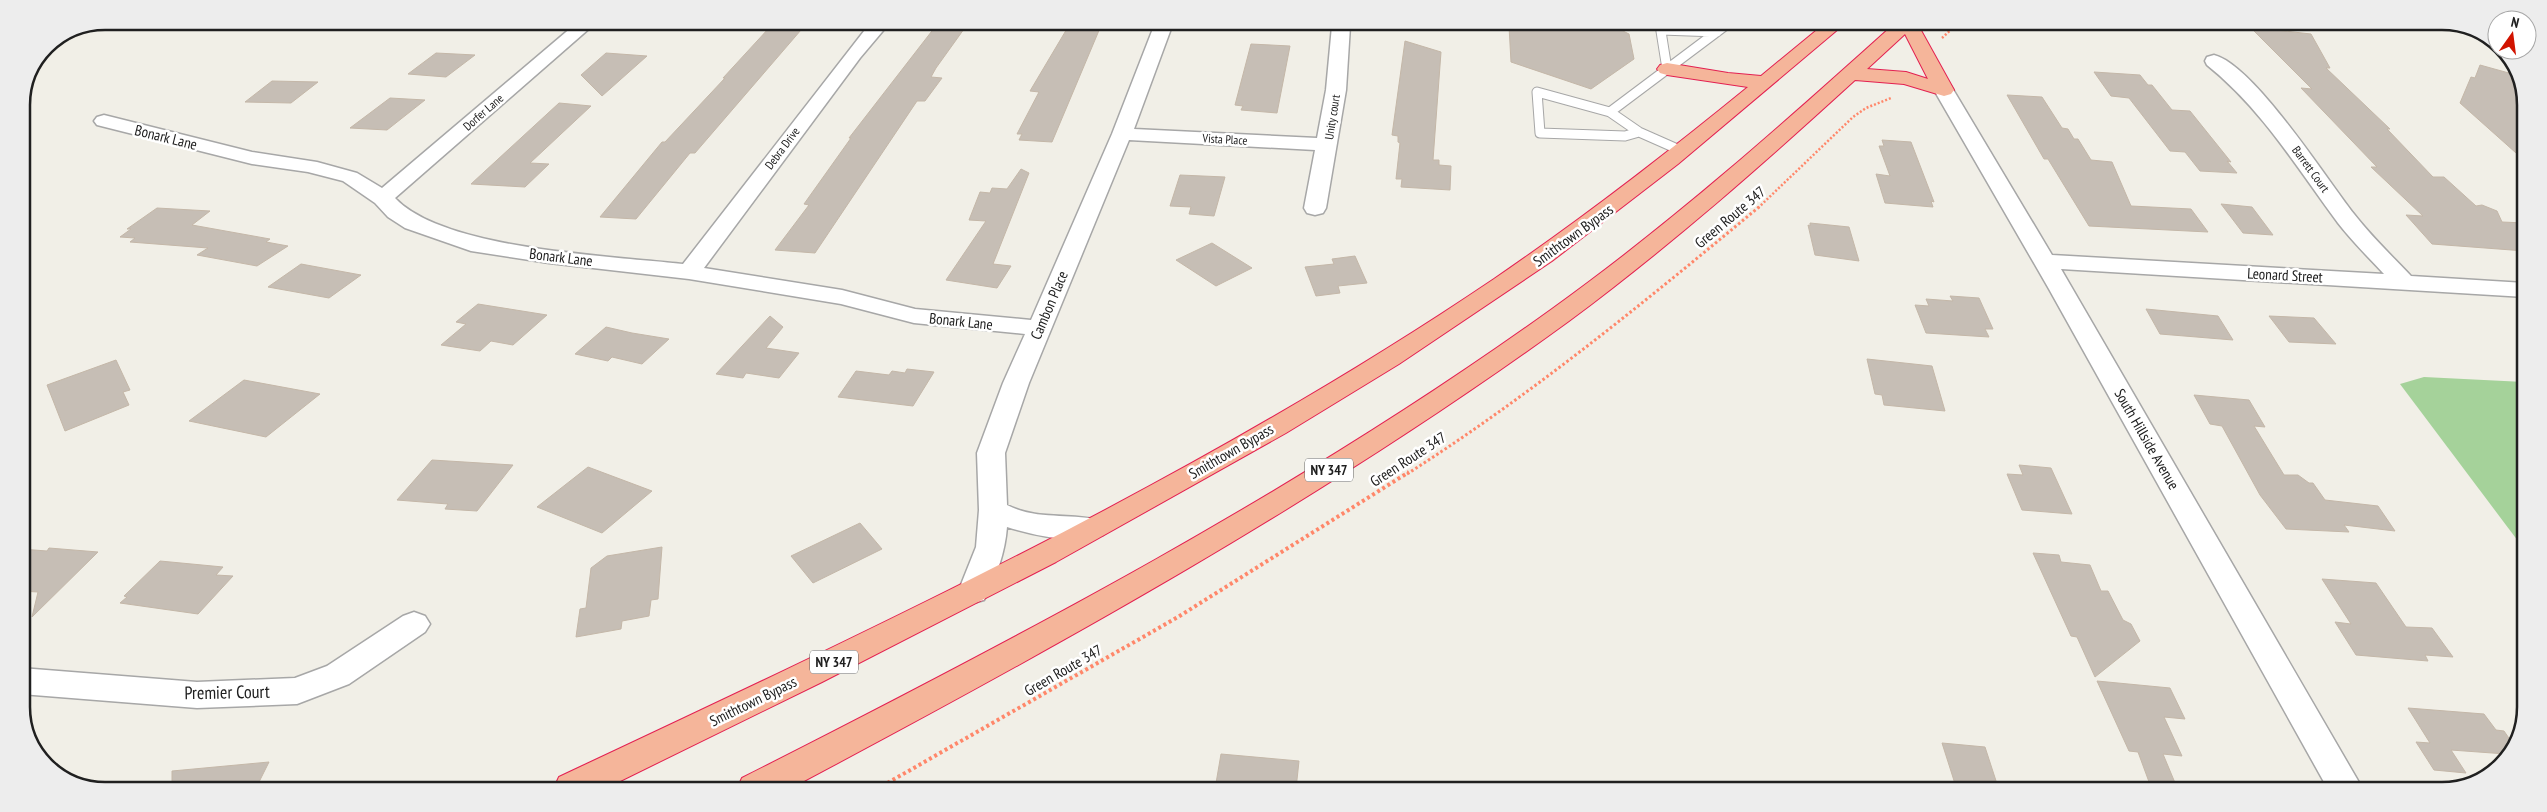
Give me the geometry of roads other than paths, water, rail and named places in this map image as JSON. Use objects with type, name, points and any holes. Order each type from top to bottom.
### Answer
[{"type":"highway","name":"Smithtown Bypass","points":[[584,782],[973,592],[1093,528],[1214,461],[1437,327],[1568,239],[1682,152],[1720,101],[1766,82],[1828,30]]},
{"type":"highway","name":"NY 347","points":[[768,782],[1084,614],[1275,503],[1432,404],[1560,316],[1664,237],[1747,168],[1899,30]]},
{"type":"highway","points":[[1912,30],[1944,90]]},
{"type":"highway","points":[[1667,69],[1722,78],[1766,82]]},
{"type":"highway","points":[[1667,69],[1720,101]]},
{"type":"highway","points":[[1851,74],[1906,78],[1944,90]]},
{"type":"street","name":"Dorfer Lane","points":[[383,198],[579,30]]},
{"type":"street","name":"Debra Drive","points":[[689,272],[854,54],[875,30]]},
{"type":"street","name":"Cambon Place","points":[[973,592],[991,547],[993,510],[990,453],[1016,383],[1122,134],[1161,30]]},
{"type":"street","name":"Unity court","points":[[1314,208],[1336,90],[1341,30]]},
{"type":"street","name":"Barrett Court","points":[[2214,61],[2240,82],[2294,145],[2347,220],[2404,282]]},
{"type":"street","name":"South Hillside Avenue","points":[[1944,90],[2045,261],[2342,782]]},
{"type":"street","name":"Bonark Lane","points":[[104,121],[252,158],[310,166],[350,177],[383,198],[396,212],[413,223],[471,244],[549,256],[689,272],[842,297],[914,316],[1040,328]]},
{"type":"street","name":"Vista Place","points":[[1122,134],[1327,145]]},
{"type":"street","name":"Leonard Street","points":[[2045,261],[2517,289]]},
{"type":"street","points":[[993,510],[1024,523],[1052,527],[1093,528]]},
{"type":"street","name":"Premier Court","points":[[30,682],[197,695],[297,691],[338,675],[414,624]]},
{"type":"lane","points":[[1660,30],[1667,69]]},
{"type":"lane","points":[[1688,30],[1717,32]]},
{"type":"lane","points":[[1610,112],[1720,30]]},
{"type":"lane","points":[[1639,132],[1625,136],[1540,132],[1537,92],[1610,112],[1639,132],[1682,152]]}]
